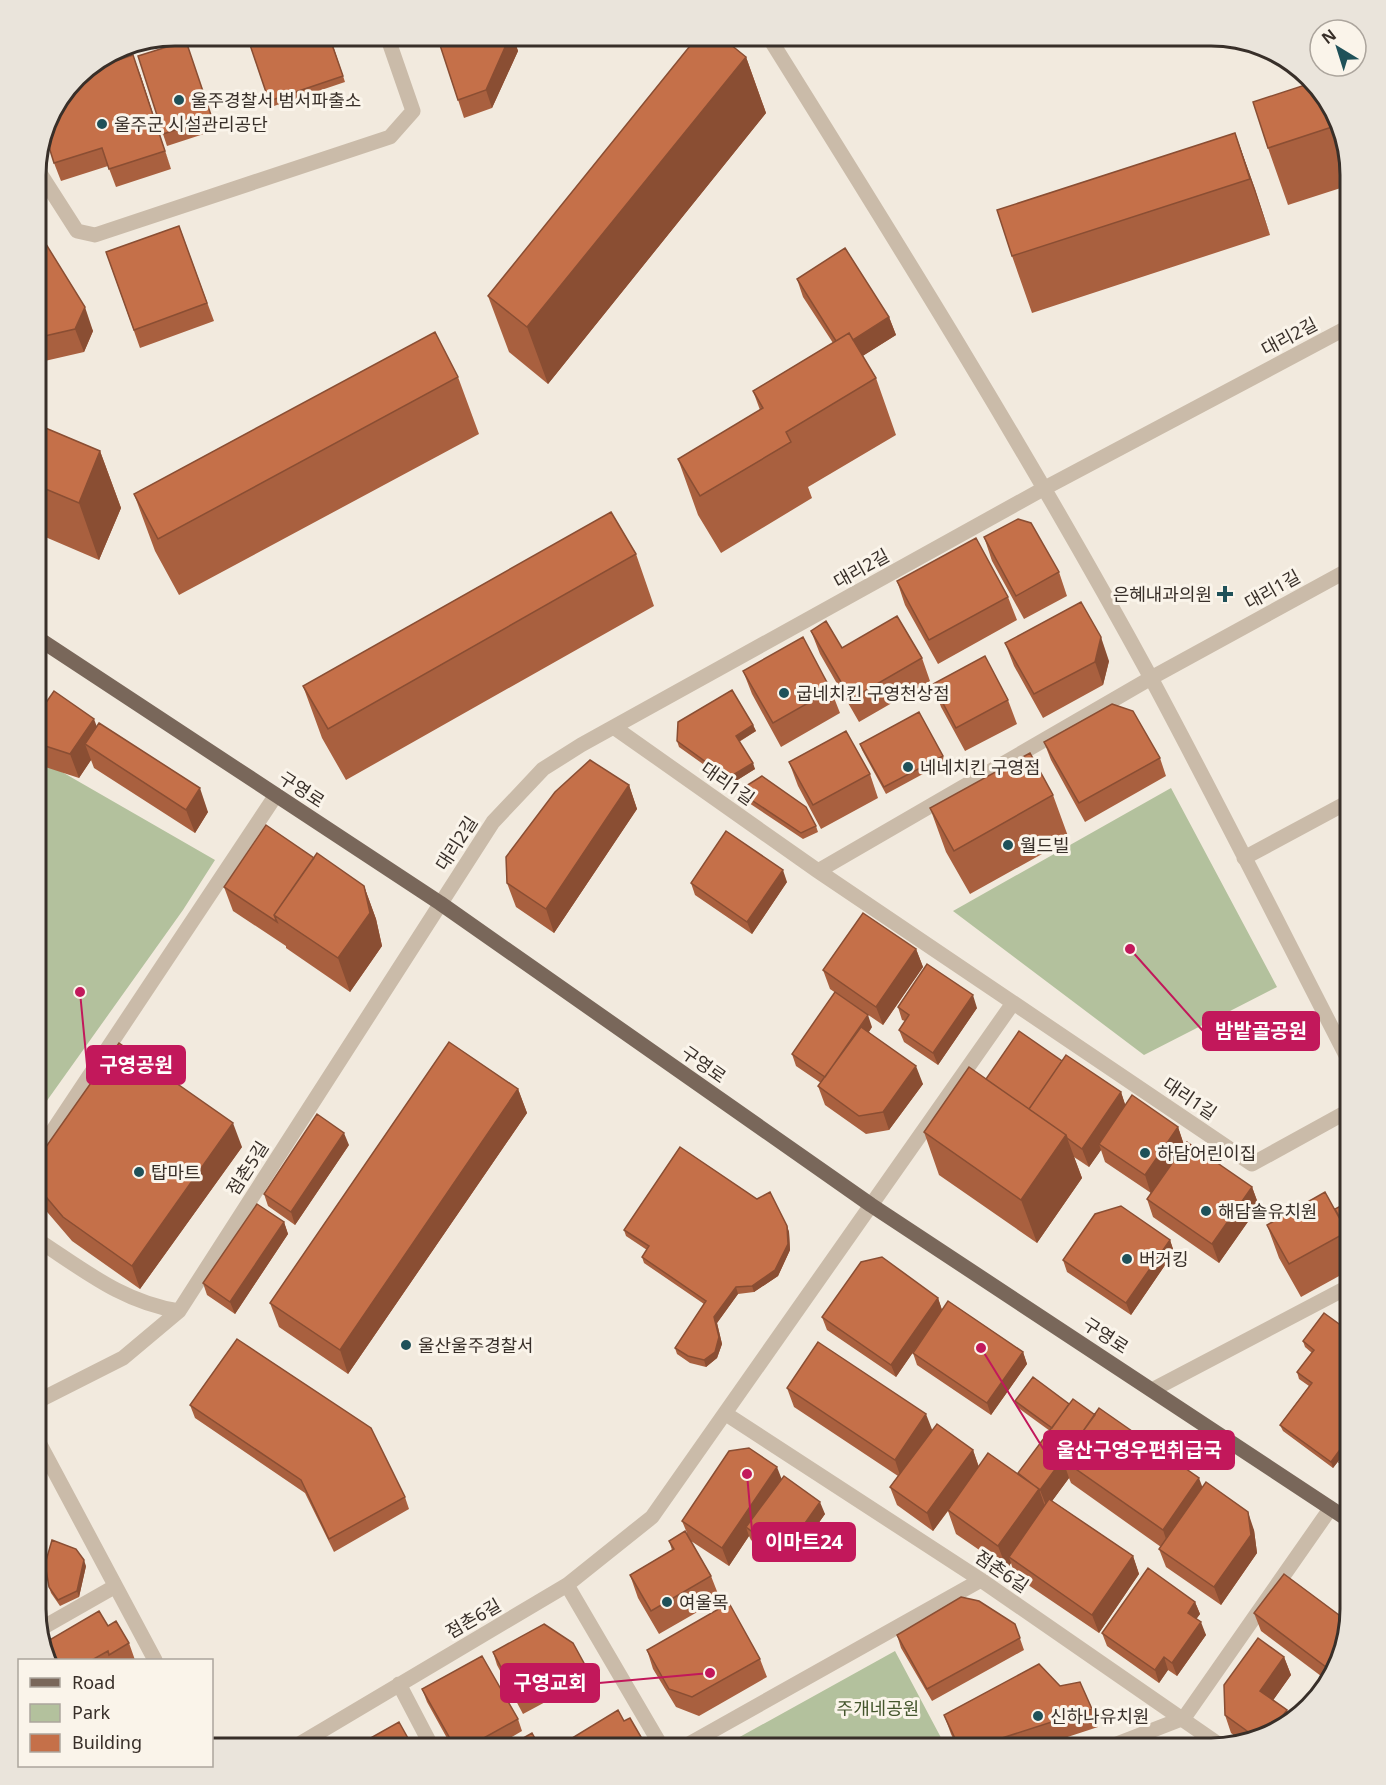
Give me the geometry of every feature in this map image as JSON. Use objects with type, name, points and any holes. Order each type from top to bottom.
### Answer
[{"type":"main road","name":"구영로","points":[[47,644],[440,903],[871,1205],[1154,1389],[1340,1515]]},
{"type":"street","points":[[47,183],[77,231],[94,235],[390,137],[413,111],[391,47]]},
{"type":"street","points":[[775,47],[871,201],[1043,489],[1151,678],[1340,1044]]},
{"type":"street","name":"대리2길","points":[[440,903],[493,822],[543,769],[1043,489],[1340,331]]},
{"type":"street","name":"대리1길","points":[[818,871],[1151,678],[1340,574]]},
{"type":"street","name":"대리1길","points":[[615,728],[818,871],[1252,1164],[1340,1116]]},
{"type":"street","points":[[46,1140],[276,795]]},
{"type":"street","points":[[1244,858],[1340,806]]},
{"type":"street","name":"점촌5길","points":[[46,1397],[123,1358],[179,1311],[440,903]]},
{"type":"street","points":[[871,1205],[1013,1003]]},
{"type":"street","name":"점촌6길","points":[[309,1738],[567,1585],[652,1517],[871,1205]]},
{"type":"street","points":[[46,1246],[126,1297],[150,1307],[179,1311]]},
{"type":"street","points":[[1154,1389],[1340,1291]]},
{"type":"street","name":"점촌6길","points":[[726,1414],[981,1580],[1210,1738]]},
{"type":"street","points":[[46,1456],[154,1659]]},
{"type":"street","points":[[1132,1738],[1184,1718],[1330,1509]]},
{"type":"street","points":[[700,1738],[981,1580]]},
{"type":"street","points":[[567,1585],[657,1738]]},
{"type":"street","points":[[48,1625],[114,1587]]},
{"type":"street","points":[[399,1684],[428,1738]]},
{"type":"green space","points":[[47,763],[215,860],[183,910],[46,1101]]},
{"type":"green space","points":[[1171,788],[1277,987],[1144,1055],[953,911]]},
{"type":"green space","name":"주개네공원","points":[[895,1651],[941,1738],[738,1738]]},
{"type":"building","name":"울주경찰서 범서파출소","points":[[167,47],[188,47],[212,118],[163,134],[138,56]]},
{"type":"building","points":[[251,47],[333,47],[343,76],[269,101]]},
{"type":"building","points":[[441,47],[505,47],[486,90],[458,100]]},
{"type":"building","points":[[689,47],[734,47],[746,57],[527,327],[488,296]]},
{"type":"building","name":"울주군 시설관리공단","points":[[133,55],[165,151],[109,169],[102,148],[54,163],[50,149],[51,142],[68,104],[84,84],[104,68]]},
{"type":"building","points":[[1303,86],[1318,104],[1330,128],[1268,148],[1253,102]]},
{"type":"building","points":[[1235,133],[1250,179],[1012,256],[997,210]]},
{"type":"building","points":[[179,226],[207,303],[134,330],[106,252]]},
{"type":"building","points":[[47,246],[85,307],[75,329],[47,335]]},
{"type":"building","points":[[845,248],[889,317],[853,340],[849,333],[836,341],[797,279]]},
{"type":"building","points":[[435,332],[458,377],[158,539],[134,494]]},
{"type":"building","points":[[849,333],[876,378],[786,432],[791,442],[700,496],[678,459],[763,408],[753,391]]},
{"type":"building","points":[[47,429],[100,451],[79,503],[47,490]]},
{"type":"building","points":[[611,512],[636,554],[328,729],[303,686]]},
{"type":"building","points":[[1018,519],[1031,523],[1059,572],[1016,596],[984,537]]},
{"type":"building","points":[[976,538],[1008,597],[929,640],[897,581]]},
{"type":"building","points":[[1081,602],[1101,637],[1095,662],[1034,694],[1005,643]]},
{"type":"building","points":[[897,616],[922,658],[851,699],[811,631],[826,621],[842,648]]},
{"type":"building","points":[[803,637],[831,690],[773,723],[743,671]]},
{"type":"building","points":[[985,656],[1008,700],[956,728],[933,684]]},
{"type":"building","points":[[732,690],[753,725],[736,736],[753,763],[728,778],[677,741],[678,722]]},
{"type":"building","points":[[54,691],[94,719],[70,754],[47,746],[47,702]]},
{"type":"building","points":[[1112,704],[1133,711],[1160,758],[1079,803],[1044,742]]},
{"type":"building","points":[[919,712],[943,756],[884,787],[860,744]]},
{"type":"building","points":[[99,723],[200,788],[186,810],[85,744]]},
{"type":"building","points":[[846,731],[870,774],[813,805],[789,762]]},
{"type":"building","points":[[1030,753],[1053,795],[954,851],[930,808]]},
{"type":"building","points":[[590,760],[629,785],[546,909],[507,883],[506,857],[555,792]]},
{"type":"building","points":[[762,776],[806,807],[816,826],[801,833],[738,791]]},
{"type":"building","points":[[266,825],[314,858],[274,915],[277,922],[224,887]]},
{"type":"building","points":[[726,831],[783,870],[747,922],[691,883]]},
{"type":"building","points":[[317,853],[364,886],[370,913],[338,958],[274,915]]},
{"type":"building","points":[[863,913],[916,949],[876,1007],[823,970]]},
{"type":"building","points":[[927,964],[973,995],[933,1053],[899,1030],[909,1015],[898,1007]]},
{"type":"building","points":[[835,992],[868,1015],[825,1077],[792,1054]]},
{"type":"building","points":[[861,1027],[916,1066],[883,1112],[859,1116],[818,1086]]},
{"type":"building","points":[[1019,1031],[1062,1061],[1029,1109],[986,1079]]},
{"type":"building","points":[[449,1042],[518,1089],[340,1350],[270,1303]]},
{"type":"building","name":"탑마트","points":[[119,1043],[233,1123],[132,1266],[63,1217],[46,1197],[46,1146]]},
{"type":"building","points":[[1066,1055],[1121,1092],[1082,1149],[1029,1109]]},
{"type":"building","points":[[969,1067],[1066,1135],[1021,1200],[924,1132]]},
{"type":"building","points":[[1132,1095],[1178,1127],[1145,1175],[1099,1144]]},
{"type":"building","points":[[317,1114],[344,1133],[291,1212],[264,1194]]},
{"type":"building","name":"해담솔유치원","points":[[1187,1142],[1252,1187],[1212,1244],[1147,1199]]},
{"type":"building","points":[[680,1147],[757,1199],[770,1192],[787,1226],[788,1244],[775,1270],[752,1286],[736,1287],[714,1317],[719,1337],[715,1352],[704,1360],[688,1356],[675,1348],[706,1301],[642,1257],[649,1246],[624,1230]]},
{"type":"building","points":[[1325,1192],[1340,1219],[1340,1236],[1289,1264],[1267,1225]]},
{"type":"building","points":[[257,1204],[284,1222],[230,1302],[203,1283]]},
{"type":"building","points":[[1121,1206],[1170,1240],[1126,1303],[1063,1260],[1095,1214]]},
{"type":"building","points":[[1340,1206],[1340,1218],[1335,1209]]},
{"type":"building","points":[[882,1257],[938,1298],[891,1365],[822,1317],[861,1262]]},
{"type":"building","points":[[948,1301],[1023,1352],[987,1403],[913,1353]]},
{"type":"building","points":[[1324,1313],[1340,1325],[1340,1450],[1331,1462],[1280,1425],[1312,1383],[1297,1372],[1314,1350],[1303,1341]]},
{"type":"building","points":[[237,1339],[371,1428],[405,1497],[329,1539],[301,1480],[190,1405]]},
{"type":"building","points":[[818,1342],[926,1414],[895,1460],[787,1388]]},
{"type":"building","points":[[1033,1377],[1069,1404],[1052,1428],[1015,1401]]},
{"type":"building","points":[[1073,1399],[1095,1415],[1040,1490],[1018,1473]]},
{"type":"building","points":[[1099,1408],[1199,1478],[1163,1530],[1063,1460]]},
{"type":"building","points":[[937,1424],[973,1450],[927,1513],[890,1487]]},
{"type":"building","points":[[749,1448],[777,1467],[722,1548],[682,1521],[729,1451]]},
{"type":"building","points":[[988,1453],[1039,1489],[998,1546],[948,1510]]},
{"type":"building","points":[[784,1476],[820,1502],[803,1526],[797,1524],[786,1540],[782,1537],[774,1548],[746,1527]]},
{"type":"building","points":[[1206,1482],[1248,1512],[1251,1535],[1214,1587],[1159,1549]]},
{"type":"building","points":[[1049,1499],[1133,1556],[1092,1615],[1009,1557]]},
{"type":"building","points":[[685,1531],[711,1576],[651,1611],[630,1575],[674,1549],[669,1541]]},
{"type":"building","points":[[52,1540],[76,1549],[84,1560],[77,1591],[58,1600],[49,1587],[46,1560]]},
{"type":"building","points":[[1148,1568],[1195,1602],[1188,1613],[1201,1622],[1172,1663],[1164,1657],[1155,1670],[1102,1633]]},
{"type":"building","points":[[1284,1574],[1339,1615],[1335,1643],[1326,1667],[1254,1613]]},
{"type":"building","points":[[961,1597],[979,1601],[1015,1624],[1020,1638],[927,1689],[897,1635]]},
{"type":"building","points":[[729,1603],[760,1659],[692,1697],[669,1689],[647,1650]]},
{"type":"building","points":[[99,1611],[108,1626],[116,1621],[129,1643],[109,1655],[108,1651],[94,1659],[57,1659],[50,1639]]},
{"type":"building","points":[[544,1624],[573,1643],[585,1665],[519,1701],[493,1652]]},
{"type":"building","points":[[1258,1638],[1284,1657],[1260,1691],[1287,1710],[1282,1717],[1249,1733],[1225,1715],[1224,1685]]},
{"type":"building","points":[[482,1656],[518,1719],[484,1738],[450,1738],[422,1689]]},
{"type":"building","points":[[1039,1664],[1060,1686],[1080,1682],[1092,1709],[1002,1738],[955,1738],[944,1715]]},
{"type":"building","points":[[618,1710],[624,1721],[630,1718],[642,1738],[572,1738]]},
{"type":"building","points":[[399,1722],[408,1738],[371,1738]]},
{"type":"building","points":[[532,1733],[535,1738],[523,1738]]},
{"type":"place","name":"울주경찰서 범서파출소","points":[[179,100]]},
{"type":"place","name":"울주군 시설관리공단","points":[[102,124]]},
{"type":"place","name":"은혜내과의원","points":[[1225,594]]},
{"type":"place","name":"굽네치킨 구영천상점","points":[[784,693]]},
{"type":"place","name":"네네치킨 구영점","points":[[908,767]]},
{"type":"place","name":"월드빌","points":[[1008,845]]},
{"type":"place","name":"밤밭골공원","points":[[1130,949]]},
{"type":"place","name":"구영공원","points":[[80,992]]},
{"type":"place","name":"하담어린이집","points":[[1145,1153]]},
{"type":"place","name":"탑마트","points":[[139,1172]]},
{"type":"place","name":"해담솔유치원","points":[[1206,1211]]},
{"type":"place","name":"버거킹","points":[[1127,1259]]},
{"type":"place","name":"울산울주경찰서","points":[[406,1345]]},
{"type":"place","name":"울산구영우편취급국","points":[[981,1348]]},
{"type":"place","name":"이마트24","points":[[747,1474]]},
{"type":"place","name":"여울목","points":[[667,1602]]},
{"type":"place","name":"구영교회","points":[[710,1673]]},
{"type":"place","name":"신하나유치원","points":[[1038,1716]]}]
